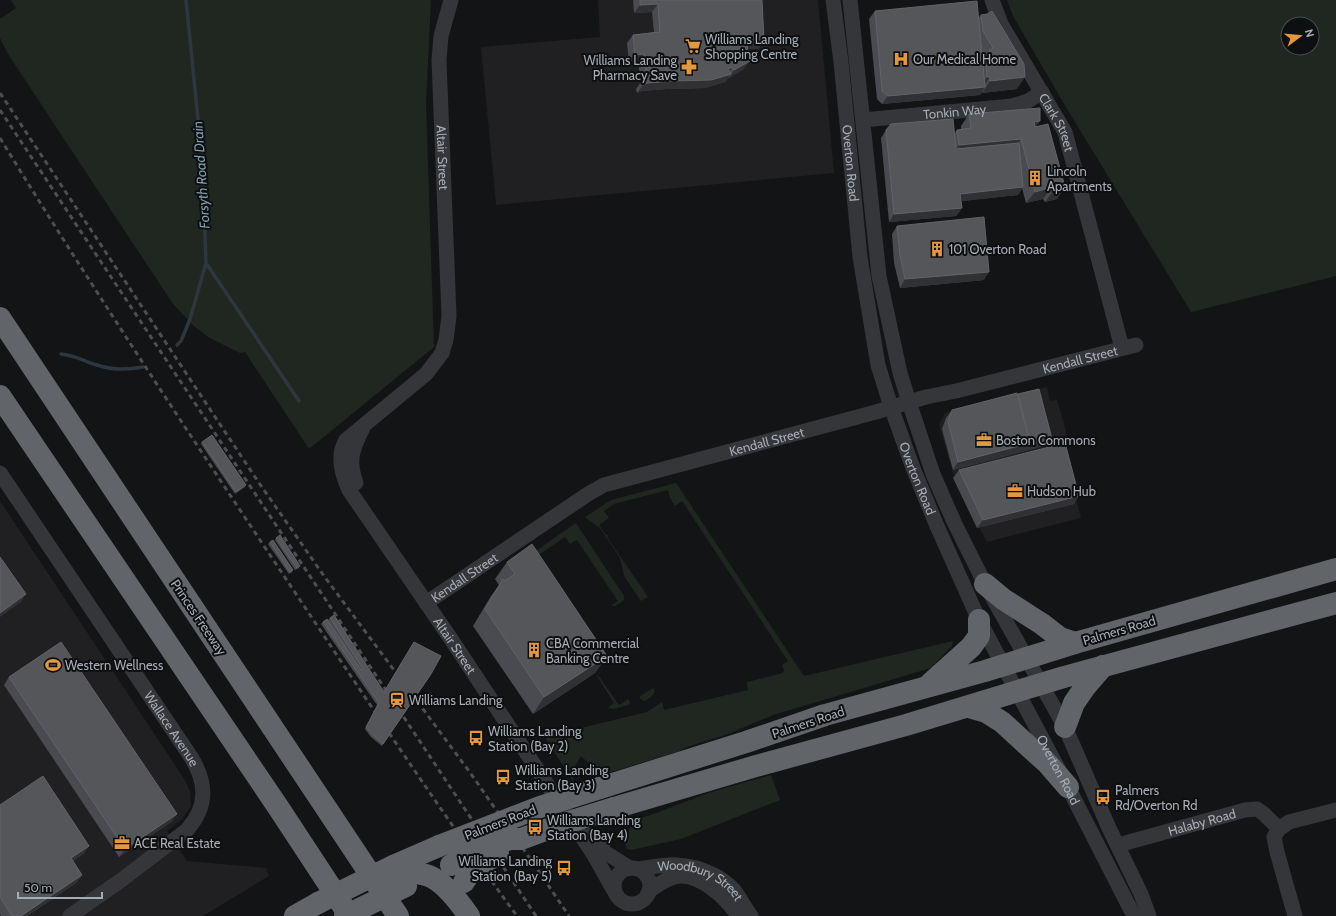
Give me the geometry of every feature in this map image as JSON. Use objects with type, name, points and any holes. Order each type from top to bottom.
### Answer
[{"type":"highway","name":"Princes Freeway","points":[[0,318],[398,916]]},
{"type":"highway","points":[[0,396],[278,806],[350,916]]},
{"type":"highway","name":"Palmers Road","points":[[295,916],[318,903],[388,873],[439,846],[498,822],[600,788],[746,742],[825,715],[1336,569]]},
{"type":"highway","points":[[986,584],[1003,599],[1042,624],[1060,638],[1075,643]]},
{"type":"highway","name":"Palmers Road","points":[[345,916],[495,844],[510,839],[521,839],[559,825],[614,808],[756,766],[906,725],[1103,666],[1336,603]]},
{"type":"highway","points":[[929,686],[971,647],[979,636],[979,620]]},
{"type":"highway","points":[[1065,727],[1074,703],[1085,687],[1103,666]]},
{"type":"highway","points":[[969,706],[986,712],[1002,722],[1048,764],[1068,787]]},
{"type":"highway","points":[[466,912],[462,888],[466,878],[487,861],[507,850],[521,839]]},
{"type":"highway","points":[[388,873],[416,873],[430,876],[441,883],[466,912]]},
{"type":"street","name":"Altair Street","points":[[451,0],[441,36],[440,60],[448,316],[446,340],[442,353],[426,374],[351,435],[344,443],[341,456],[343,476],[350,490],[430,600],[594,854],[613,889]]},
{"type":"street","name":"Overton Road","points":[[833,0],[841,62],[860,257],[878,365],[891,407],[922,491],[979,620],[1068,787],[1134,916]]},
{"type":"street","name":"Overton Road","points":[[850,0],[879,276],[900,373],[909,402],[933,474],[954,522],[986,584],[1065,727],[1109,828],[1141,894],[1149,916]]},
{"type":"street","name":"Clark Street","points":[[992,0],[1001,24],[1062,126],[1068,140],[1129,346]]},
{"type":"street","name":"Tonkin Way","points":[[863,120],[1012,106],[1028,101],[1042,92]]},
{"type":"street","name":"Kendall Street","points":[[430,600],[588,494],[604,485],[909,402],[1129,346]]},
{"type":"street","name":"Wallace Avenue","points":[[0,473],[191,757],[198,769],[202,781],[202,803],[196,820],[187,830],[120,881],[70,916]]},
{"type":"street","name":"Altair Street","points":[[430,600],[464,641],[595,841],[606,853],[634,868]]},
{"type":"street","name":"Halaby Road","points":[[1118,845],[1245,810],[1255,809],[1264,814],[1279,829]]},
{"type":"street","points":[[1295,916],[1274,837],[1279,829],[1289,822],[1336,810]]},
{"type":"street","points":[[1111,873],[1126,863]]},
{"type":"street","name":"Woodbury Street","points":[[634,868],[669,864],[688,865],[704,870],[723,880],[734,890],[751,916]]},
{"type":"street","points":[[634,868],[644,873],[650,884],[647,896],[641,902],[630,904],[619,899],[613,889],[613,883],[617,874],[625,869],[634,868]]},
{"type":"street","name":"Woodbury Street","points":[[649,891],[669,878],[680,876],[697,879],[716,891],[734,909],[738,916]]},
{"type":"shaded area","points":[[11,0],[431,0],[426,104],[434,347],[309,449],[245,352],[240,353],[208,337],[194,326],[173,304],[8,54],[0,38],[0,19],[16,8]]},
{"type":"shaded area","points":[[598,0],[818,0],[834,173],[496,205],[481,47],[600,37]]},
{"type":"shaded area","points":[[1007,0],[1336,0],[1336,276],[1191,312],[1067,109],[1013,16]]},
{"type":"shaded area","points":[[1047,387],[1050,401],[1057,399],[1068,439],[1061,441],[1081,518],[987,542],[953,473],[939,425],[945,413]]},
{"type":"shaded area","points":[[676,483],[804,676],[953,641],[952,646],[931,668],[773,715],[728,734],[687,747],[677,752],[601,775],[581,756],[574,769],[574,783],[546,739],[548,736],[647,712],[662,702],[664,710],[748,690],[747,682],[783,673],[784,670],[782,665],[788,661],[682,501],[675,506],[670,498],[668,490],[614,504],[604,511],[609,518],[599,525],[606,535],[608,535],[607,537],[648,597],[641,601],[624,576],[620,558],[600,528],[585,517],[611,500]]},
{"type":"shaded area","points":[[0,501],[183,777],[190,791],[191,806],[182,819],[167,831],[187,861],[266,868],[269,876],[203,916],[0,916]]},
{"type":"shaded area","points":[[576,523],[624,596],[624,600],[615,606],[611,606],[618,601],[577,540],[570,544],[565,537],[537,556],[521,561]]},
{"type":"shaded area","points":[[598,675],[619,705],[628,699],[630,702],[629,705],[613,709],[608,708],[614,703],[597,676]]},
{"type":"shaded area","points":[[653,688],[655,691],[653,695],[645,701],[639,697]]},
{"type":"shaded area","points":[[771,775],[780,800],[681,839],[631,850],[627,849],[625,843],[632,821],[708,793]]},
{"type":"building","name":"Williams Landing Shopping Centre","points":[[640,0],[762,0],[764,41],[747,41],[748,58],[750,61],[734,70],[732,67],[728,69],[731,74],[711,80],[673,81],[647,83],[643,85],[642,81],[647,79],[644,54],[635,55],[633,35],[660,32],[658,4],[640,5]]},
{"type":"building","points":[[977,1],[985,87],[888,96],[882,91],[875,11]]},
{"type":"building","points":[[992,11],[1024,64],[1025,77],[990,81],[990,77],[987,77],[986,66],[998,65],[989,51],[993,48],[983,31],[981,15]]},
{"type":"building","points":[[1040,108],[1040,121],[1034,122],[1035,127],[1048,124],[1065,187],[1053,191],[1052,187],[1035,192],[1021,139],[959,145],[957,130],[971,128],[969,114]]},
{"type":"building","points":[[953,119],[956,149],[1019,143],[1023,187],[960,194],[962,208],[894,214],[886,130],[891,124]]},
{"type":"building","name":"101 Overton Road","points":[[984,217],[989,272],[905,279],[900,255],[897,226]]},
{"type":"building","points":[[1039,389],[1052,439],[1029,445],[1030,443],[1018,394]]},
{"type":"building","name":"Boston Commons","points":[[1017,393],[1030,443],[958,462],[948,421],[952,410]]},
{"type":"building","points":[[212,435],[246,485],[236,492],[202,442]]},
{"type":"building","name":"Hudson Hub","points":[[1065,443],[1079,496],[983,520],[959,470]]},
{"type":"building","points":[[280,535],[300,566],[297,568],[276,538]]},
{"type":"building","points":[[273,540],[293,570],[290,572],[270,542]]},
{"type":"building","name":"CBA Commercial Banking Centre","points":[[532,544],[607,656],[544,697],[485,609],[503,579],[505,581],[515,574],[507,562]]},
{"type":"building","points":[[0,557],[26,594],[0,613]]},
{"type":"building","name":"Williams Landing","points":[[334,615],[384,692],[414,642],[441,656],[431,674],[383,744],[366,727],[379,703],[323,622],[327,619],[361,670],[363,669],[330,618]]},
{"type":"building","points":[[61,642],[177,814],[125,849],[9,677]]},
{"type":"building","points":[[43,776],[89,846],[71,858],[82,875],[21,916],[12,916],[0,897],[0,805]]},
{"type":"waterway","name":"Forsyth Road Drain","points":[[177,345],[181,341],[190,319],[206,263],[202,159],[186,0]]},
{"type":"waterway","points":[[206,263],[299,401]]},
{"type":"waterway","name":"Forsyth Road Drain","points":[[61,354],[114,369],[132,369],[143,367]]},
{"type":"railway","points":[[0,93],[257,480],[324,576],[469,771],[569,916]]},
{"type":"railway","points":[[0,110],[536,916]]},
{"type":"railway","points":[[0,138],[102,299],[241,511],[365,697],[517,916]]},
{"type":"place","name":"Williams Landing Shopping Centre","points":[[693,46]]},
{"type":"place","name":"Our Medical Home","points":[[901,59]]},
{"type":"place","name":"Williams Landing Pharmacy Save","points":[[689,67]]},
{"type":"place","name":"Lincoln Apartments","points":[[1035,178]]},
{"type":"place","name":"101 Overton Road","points":[[937,249]]},
{"type":"place","name":"Boston Commons","points":[[984,440]]},
{"type":"place","name":"Hudson Hub","points":[[1015,491]]},
{"type":"place","name":"CBA Commercial Banking Centre","points":[[534,650]]},
{"type":"place","name":"Western Wellness","points":[[53,665]]},
{"type":"place","name":"Williams Landing","points":[[397,700]]},
{"type":"place","name":"Williams Landing Station (Bay 2)","points":[[476,738]]},
{"type":"place","name":"Williams Landing Station (Bay 3)","points":[[503,777]]},
{"type":"place","name":"Palmers Rd/Overton Rd","points":[[1103,797]]},
{"type":"place","name":"Williams Landing Station (Bay 4)","points":[[535,827]]},
{"type":"place","name":"ACE Real Estate","points":[[122,843]]},
{"type":"place","name":"Williams Landing Station (Bay 5)","points":[[564,868]]}]
